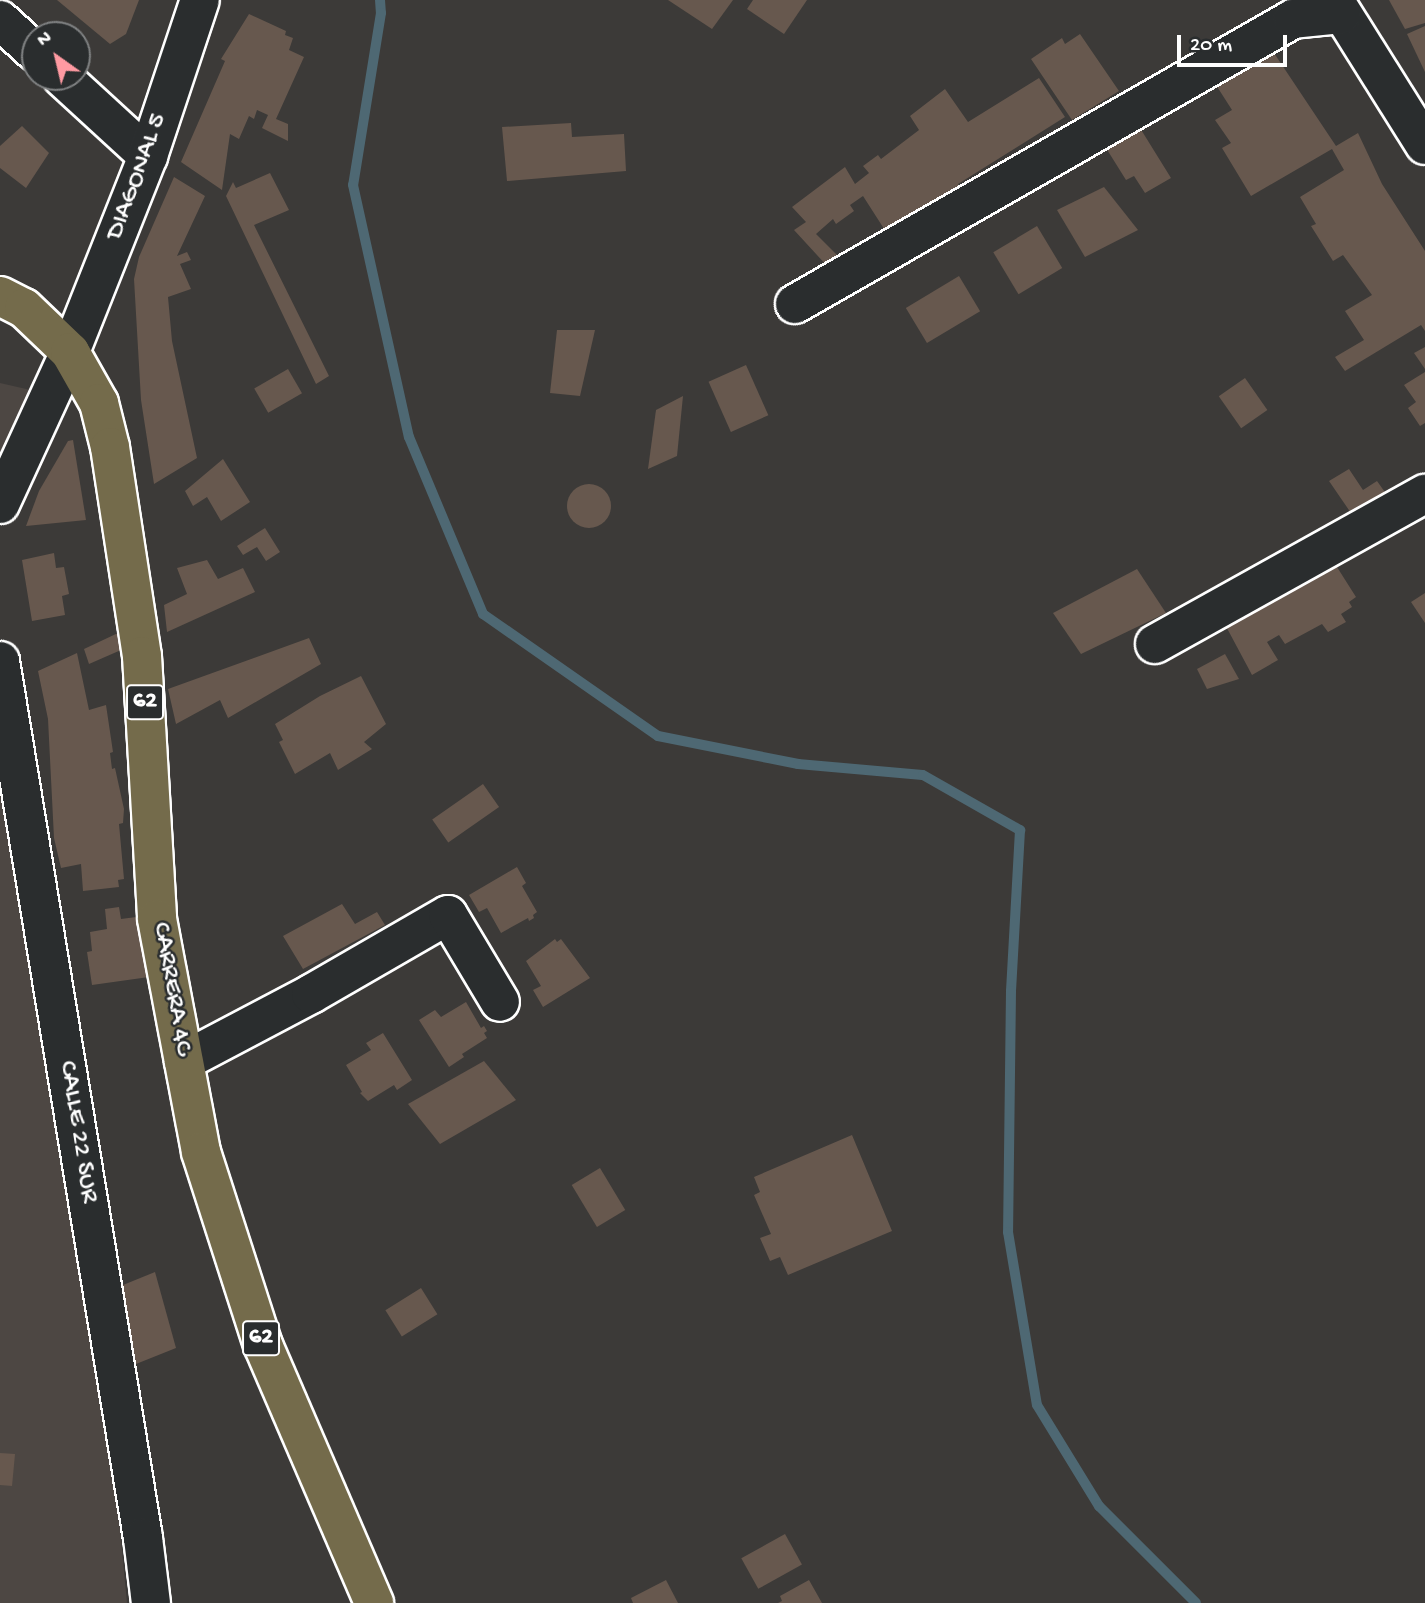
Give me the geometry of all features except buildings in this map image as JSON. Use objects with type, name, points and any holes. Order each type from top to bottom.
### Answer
[{"type":"main road","name":"62","points":[[0,296],[24,308],[70,352]]},
{"type":"main road","name":"CARRERA 4C","points":[[70,352],[99,403],[112,460],[142,656],[157,919],[201,1152],[263,1345],[374,1603]]},
{"type":"street","name":"DIAGONAL 5","points":[[70,352],[148,156],[200,0]]},
{"type":"street","points":[[794,304],[1293,19],[1338,7],[1425,145]]},
{"type":"street","points":[[0,20],[21,39]]},
{"type":"street","points":[[77,91],[148,156]]},
{"type":"street","points":[[0,504],[70,352]]},
{"type":"street","points":[[1155,644],[1425,495]]},
{"type":"street","name":"CALLE 22 SUR","points":[[0,661],[144,1538],[151,1603]]},
{"type":"street","points":[[184,1060],[311,994],[448,915],[500,1002]]},
{"type":"shaded area","points":[[0,383],[35,391],[0,466]]},
{"type":"shaded area","points":[[0,730],[99,1310],[127,1603],[0,1603]]},
{"type":"waterway","points":[[380,0],[381,13],[353,185],[409,437],[483,614],[658,736],[798,764],[923,775],[1020,830],[1011,991],[1008,1232],[1037,1405],[1099,1506],[1196,1603]]}]
